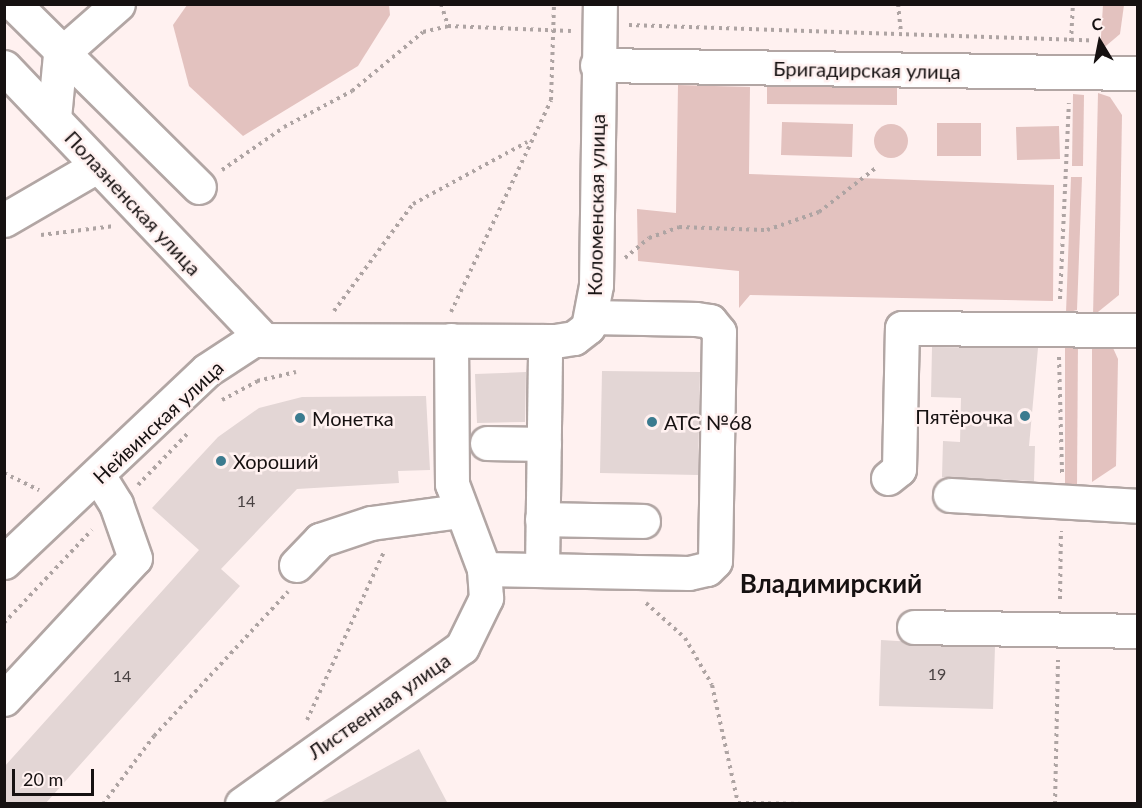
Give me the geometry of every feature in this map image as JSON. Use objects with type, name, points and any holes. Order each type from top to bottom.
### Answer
[{"type":"street","points":[[14,4],[60,55],[199,187]]},
{"type":"street","points":[[54,118],[60,55],[118,4]]},
{"type":"street","name":"Коломенская улица","points":[[454,339],[545,341],[574,338],[592,317],[596,268],[600,4]]},
{"type":"street","name":"Бригадирская улица","points":[[598,52],[1137,73]]},
{"type":"street","name":"Полазненская улица","points":[[4,67],[54,118],[95,167],[262,338]]},
{"type":"street","points":[[16,228],[95,167]]},
{"type":"street","points":[[484,569],[689,573],[707,569],[715,561],[718,332],[710,321],[695,319],[592,317]]},
{"type":"street","points":[[888,478],[899,469],[902,328],[1137,330]]},
{"type":"street","name":"Нейвинская улица","points":[[4,562],[108,491],[207,370],[262,338],[321,336],[454,339]]},
{"type":"street","name":"Лиственная улица","points":[[242,804],[462,647],[486,598],[484,569],[459,511],[452,484],[454,339]]},
{"type":"street","points":[[542,570],[545,341]]},
{"type":"street","points":[[487,443],[544,444]]},
{"type":"street","points":[[4,699],[135,558],[108,491]]},
{"type":"street","points":[[950,495],[1137,506]]},
{"type":"street","points":[[296,565],[320,540],[371,523],[459,511]]},
{"type":"street","points":[[542,519],[643,521]]},
{"type":"street","points":[[914,627],[1137,632]]},
{"type":"path","points":[[441,4],[448,26]]},
{"type":"path","points":[[454,339],[452,310],[527,142],[551,99],[554,4]]},
{"type":"path","points":[[898,4],[901,31]]},
{"type":"path","points":[[1071,53],[1073,4]]},
{"type":"path","points":[[199,187],[284,127],[352,91],[423,32],[448,26],[554,26],[598,52],[618,24],[901,31],[1071,37],[1093,40]]},
{"type":"path","points":[[1055,804],[1062,502],[1059,329],[1069,110]]},
{"type":"path","points":[[321,336],[348,286],[413,204],[527,142]]},
{"type":"path","points":[[596,268],[629,257],[649,238],[679,227],[766,230],[819,212],[877,167]]},
{"type":"path","points":[[16,228],[148,221]]},
{"type":"path","points":[[215,404],[257,381],[302,371]]},
{"type":"path","points":[[4,623],[108,491],[194,427]]},
{"type":"path","points":[[306,723],[398,521]]},
{"type":"path","points":[[103,804],[154,736],[297,582],[296,565]]},
{"type":"path","points":[[637,601],[647,603],[685,638],[712,685],[738,803],[806,804]]},
{"type":"shaded area","points":[[187,5],[389,5],[390,15],[358,66],[243,136],[189,86],[173,25]]},
{"type":"shaded area","points":[[1103,5],[1124,5],[1120,34],[1100,51]]},
{"type":"shaded area","points":[[767,77],[897,79],[897,105],[767,104]]},
{"type":"shaded area","points":[[678,85],[750,87],[749,174],[1054,185],[1053,301],[750,295],[739,308],[739,271],[638,261],[637,209],[676,213]]},
{"type":"shaded area","points":[[1098,93],[1110,97],[1122,115],[1119,295],[1093,316]]},
{"type":"shaded area","points":[[1073,94],[1084,95],[1083,166],[1072,166]]},
{"type":"shaded area","points":[[782,122],[853,124],[852,157],[781,155]]},
{"type":"shaded area","points":[[937,123],[981,123],[981,156],[937,156]]},
{"type":"shaded area","points":[[891,124],[903,129],[908,141],[903,153],[891,158],[879,153],[874,141],[879,129]]},
{"type":"shaded area","points":[[1059,126],[1060,159],[1017,160],[1016,127]]},
{"type":"shaded area","points":[[1071,177],[1082,177],[1077,310],[1066,313]]},
{"type":"shaded area","points":[[1092,339],[1113,348],[1118,359],[1116,466],[1092,482]]},
{"type":"shaded area","points":[[1078,341],[1077,486],[1065,486],[1065,342]]},
{"type":"building","points":[[932,347],[1038,348],[1029,446],[1035,446],[1034,481],[942,477],[943,441],[960,442],[961,398],[931,397]]},
{"type":"building","name":"АТС №68","points":[[602,371],[700,372],[698,475],[600,473]]},
{"type":"building","points":[[526,372],[525,422],[477,423],[475,374]]},
{"type":"building","points":[[426,396],[430,470],[398,471],[399,483],[297,489],[221,569],[240,586],[45,804],[4,804],[4,767],[199,550],[152,508],[218,437],[259,408],[302,397]]},
{"type":"building","points":[[881,640],[995,647],[993,709],[879,706]]},
{"type":"building","points":[[419,749],[448,804],[318,804]]},
{"type":"place","name":"Пятёрочка","points":[[1025,416]]},
{"type":"place","name":"Монетка","points":[[300,418]]},
{"type":"place","name":"АТС №68","points":[[652,422]]},
{"type":"place","name":"Хороший","points":[[221,461]]},
{"type":"district","name":"Владимирский","points":[[831,584]]}]
